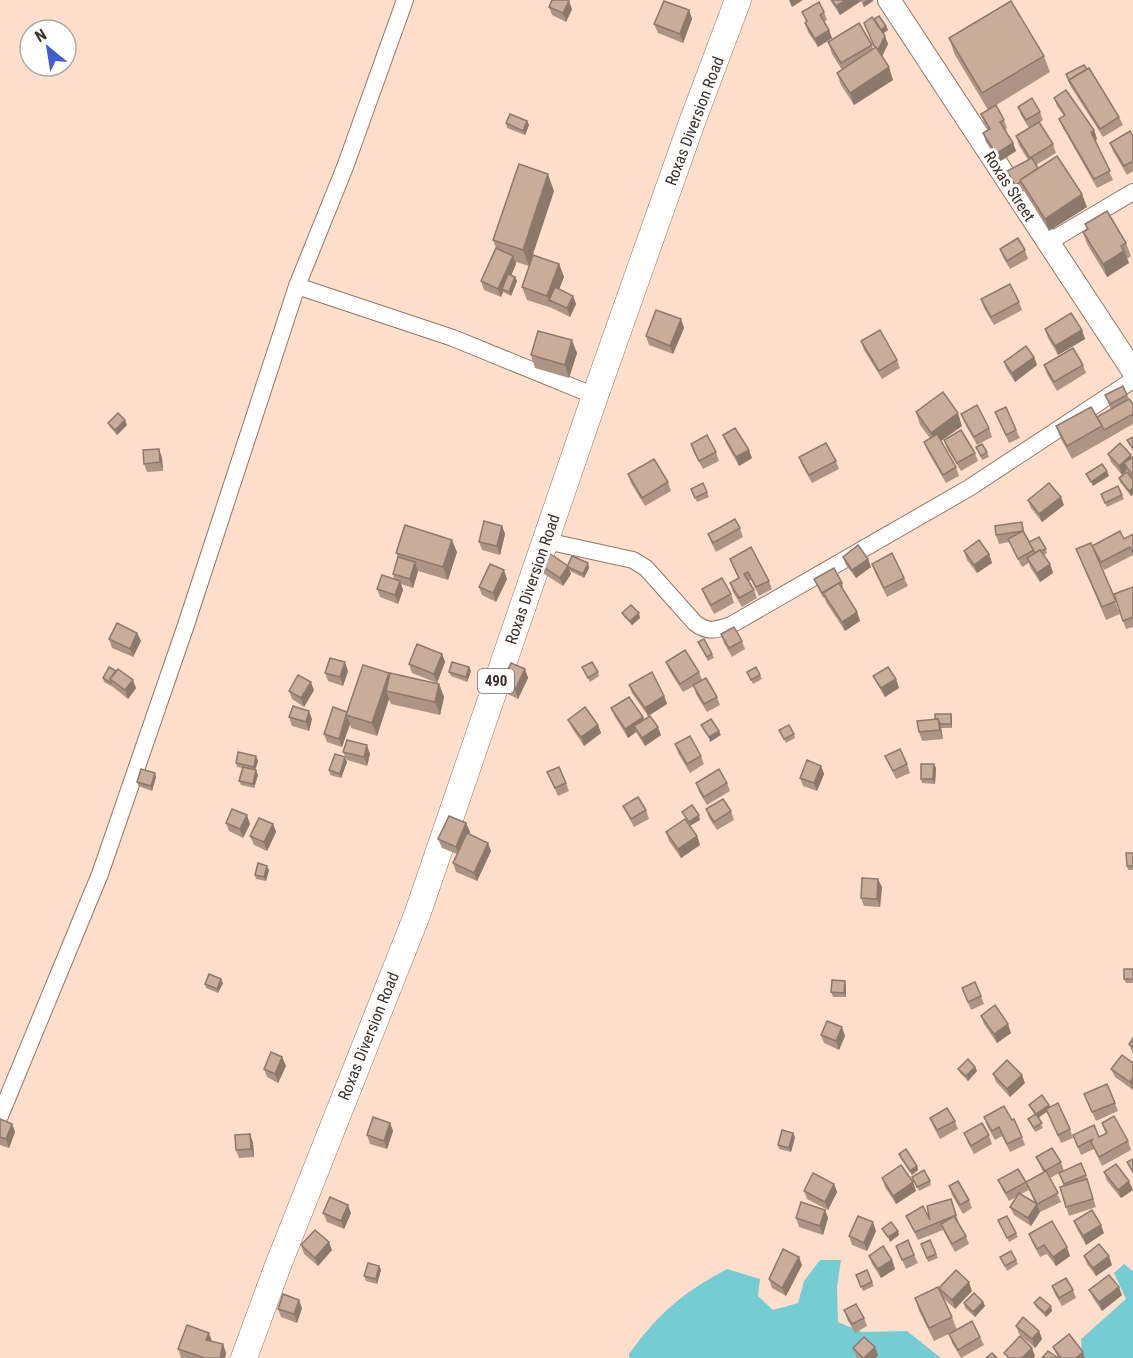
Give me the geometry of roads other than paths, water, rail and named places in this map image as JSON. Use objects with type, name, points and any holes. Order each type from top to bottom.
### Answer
[{"type":"main road","name":"Roxas Diversion Road","points":[[244,1358],[285,1246],[417,915],[595,396],[738,0]]},
{"type":"main road","name":"Roxas Street","points":[[889,0],[1133,371]]},
{"type":"street","points":[[0,1116],[100,874],[186,625],[297,286],[345,167],[405,0]]},
{"type":"street","points":[[1047,243],[1133,192]]},
{"type":"street","points":[[297,286],[453,338],[595,396]]},
{"type":"street","points":[[546,541],[633,560],[646,568],[695,623],[704,630],[714,630],[731,625],[969,488],[1133,380]]},
{"type":"water","points":[[820,1260],[841,1260],[837,1287],[838,1322],[862,1332],[907,1331],[941,1358],[629,1358],[629,1354],[640,1340],[672,1305],[727,1269],[760,1279],[758,1296],[773,1310],[798,1303],[804,1281]]},
{"type":"water","points":[[1124,1264],[1133,1271],[1133,1358],[1082,1358],[1081,1339],[1126,1299],[1114,1273]]}]
